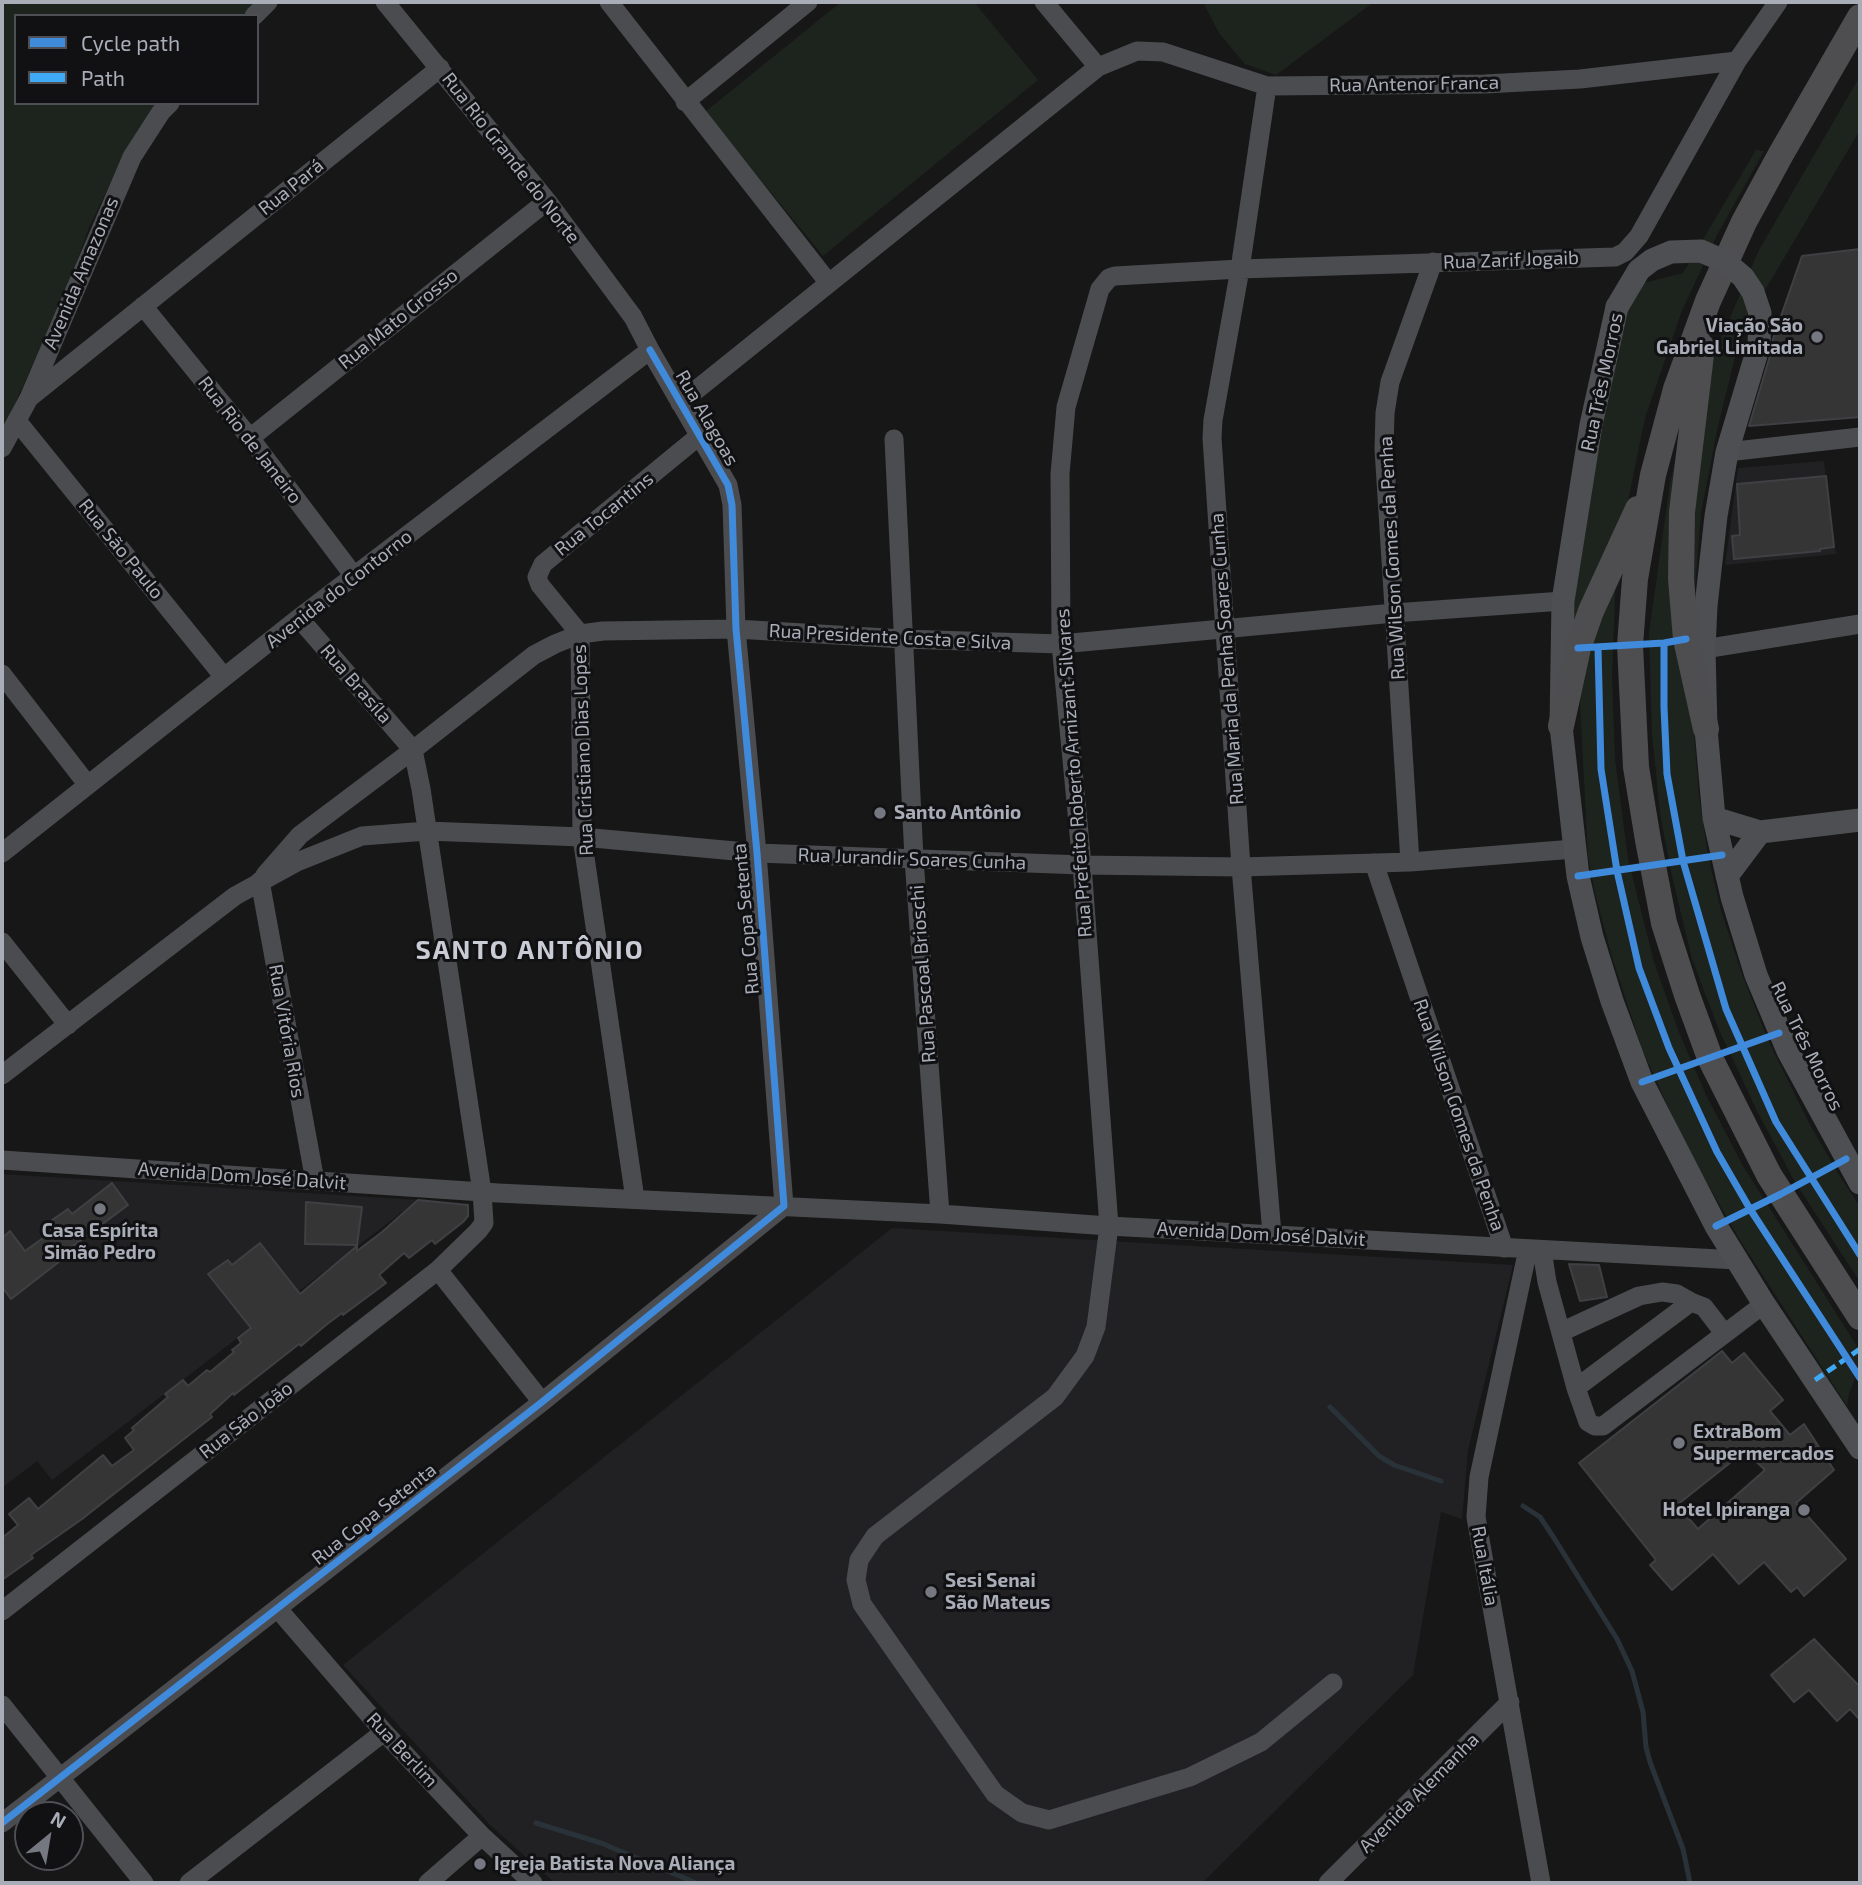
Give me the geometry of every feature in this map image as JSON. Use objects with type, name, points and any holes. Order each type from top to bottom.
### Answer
[{"type":"highway","points":[[1860,17],[1744,222],[1708,301],[1676,388],[1653,475],[1635,579],[1630,645],[1636,766],[1664,923],[1710,1058],[1769,1175],[1860,1317]]},
{"type":"highway","points":[[1706,729],[1686,639],[1681,579],[1682,512],[1708,301]]},
{"type":"highway","points":[[1561,726],[1583,636],[1653,475]]},
{"type":"main road","name":"Rua Três Morros","points":[[1860,1183],[1779,1033],[1756,975],[1727,876],[1714,818],[1706,729],[1706,606],[1716,516],[1727,452],[1759,345],[1760,313],[1753,292],[1743,277],[1724,261],[1700,251],[1671,252],[1651,260],[1639,270],[1617,307],[1591,425],[1563,601],[1561,726],[1574,849],[1592,937],[1612,1001],[1643,1082],[1716,1226],[1764,1304],[1860,1448]]},
{"type":"main road","points":[[1714,818],[1760,832],[1860,820]]},
{"type":"main road","points":[[1727,876],[1760,832]]},
{"type":"street","name":"Rua Rio Grande do Norte","points":[[385,2],[547,201],[634,317],[650,350]]},
{"type":"street","points":[[609,2],[828,282]]},
{"type":"street","points":[[685,102],[807,2]]},
{"type":"street","points":[[1044,2],[1098,67]]},
{"type":"street","name":"Rua Zarif Jogaib","points":[[1104,283],[1115,276],[1240,269],[1615,257],[1639,236],[1737,61],[1778,2]]},
{"type":"street","name":"Rua Antenor Franca","points":[[680,403],[1098,67],[1137,51],[1163,52],[1266,86],[1485,84],[1580,79],[1737,61]]},
{"type":"street","name":"Rua Pará","points":[[29,398],[440,68]]},
{"type":"street","name":"Rua Maria da Penha Soares Cunha","points":[[1266,86],[1212,438],[1241,867],[1272,1234]]},
{"type":"street","name":"Avenida Amazonas","points":[[2,448],[29,398],[132,158],[168,105]]},
{"type":"street","name":"Rua Mato Grosso","points":[[250,438],[547,201]]},
{"type":"street","name":"Rua Wilson Gomes da Penha","points":[[1410,862],[1384,449],[1385,413],[1390,382],[1433,262]]},
{"type":"street","name":"Rua Prefeito Roberto Arnizant Silvares","points":[[1104,283],[1066,407],[1060,474],[1061,644],[1082,865],[1109,1226],[1096,1327],[1085,1356],[1055,1397],[874,1536],[859,1560],[856,1580],[862,1604],[995,1794],[1022,1813],[1049,1820],[1190,1777],[1261,1742],[1333,1683]]},
{"type":"street","name":"Rua Rio de Janeiro","points":[[143,306],[250,438],[354,576]]},
{"type":"street","name":"Rua Alagoas","points":[[650,350],[728,485],[732,505],[736,629]]},
{"type":"street","name":"Avenida do Contorno","points":[[2,853],[299,618],[650,350]]},
{"type":"street","name":"Rua São Paulo","points":[[17,421],[224,677]]},
{"type":"street","name":"Rua Tocantins","points":[[580,634],[540,585],[537,578],[543,564],[699,436]]},
{"type":"street","points":[[1727,452],[1860,437]]},
{"type":"street","name":"Rua Pascoal Brioschi","points":[[894,439],[914,859],[940,1214]]},
{"type":"street","name":"Rua Presidente Costa e Silva","points":[[260,881],[300,835],[534,655],[555,643],[580,634],[603,631],[736,629],[903,639],[1061,644],[1394,613],[1563,601]]},
{"type":"street","name":"Rua Brasíla","points":[[299,618],[413,750]]},
{"type":"street","points":[[1704,649],[1860,624]]},
{"type":"street","name":"Rua Copa Setenta","points":[[2,1823],[542,1402],[784,1206],[757,853],[736,629]]},
{"type":"street","name":"Rua Cristiano Dias Lopes","points":[[580,634],[582,838],[635,1199]]},
{"type":"street","points":[[2,674],[87,784]]},
{"type":"street","points":[[413,750],[482,1192]]},
{"type":"street","name":"Rua Jurandir Soares Cunha","points":[[260,881],[331,847],[362,836],[427,831],[582,838],[757,853],[1082,865],[1241,867],[1410,862],[1574,849]]},
{"type":"street","name":"Rua Wilson Gomes da Penha","points":[[1374,863],[1504,1248]]},
{"type":"street","points":[[2,1074],[235,896],[260,881]]},
{"type":"street","name":"Rua Vitória Rios","points":[[260,881],[315,1181]]},
{"type":"street","points":[[2,942],[68,1025]]},
{"type":"street","name":"Avenida Dom José Dalvit","points":[[2,1160],[482,1192],[940,1214],[1109,1226],[1737,1260]]},
{"type":"street","name":"Rua São João","points":[[2,1611],[438,1270],[484,1223],[482,1192]]},
{"type":"street","points":[[1535,1250],[1588,1422],[1603,1426],[1764,1304]]},
{"type":"street","name":"Rua Itália","points":[[1535,1250],[1479,1476],[1476,1517],[1541,1883]]},
{"type":"street","points":[[438,1270],[542,1402]]},
{"type":"street","points":[[1561,1332],[1639,1296],[1662,1292],[1677,1294],[1704,1307],[1724,1333]]},
{"type":"street","points":[[1576,1388],[1691,1302]]},
{"type":"street","name":"Rua Berlim","points":[[278,1609],[384,1732],[482,1836],[533,1883]]},
{"type":"street","name":"Avenida Alemanha","points":[[1328,1883],[1510,1702]]},
{"type":"street","points":[[2,1705],[144,1883]]},
{"type":"street","points":[[189,1883],[384,1732]]},
{"type":"street","points":[[428,1883],[482,1836]]},
{"type":"shaded area","points":[[2,2],[257,2],[246,14],[14,14],[14,105],[159,105],[132,140],[89,227],[70,281],[2,433]]},
{"type":"shaded area","points":[[841,2],[974,2],[1038,80],[823,256],[705,112]]},
{"type":"shaded area","points":[[1203,2],[1374,2],[1276,75],[1245,64],[1219,33]]},
{"type":"shaded area","points":[[1860,76],[1860,130],[1742,329],[1718,426],[1701,513],[1695,588],[1686,560],[1717,348],[1759,250]]},
{"type":"shaded area","points":[[1756,150],[1764,151],[1717,235],[1681,313],[1645,418],[1626,511],[1573,628],[1576,584],[1598,450],[1619,339],[1632,298],[1644,283],[1683,273]]},
{"type":"shaded area","points":[[1680,441],[1693,720],[1699,796],[1708,855],[1721,911],[1769,1042],[1808,1121],[1860,1207],[1860,1282],[1795,1182],[1757,1111],[1719,1030],[1692,959],[1671,872],[1660,813],[1652,734],[1649,633],[1670,483]]},
{"type":"shaded area","points":[[1824,461],[1836,554],[1725,565],[1738,468]]},
{"type":"shaded area","points":[[1616,572],[1612,676],[1615,759],[1628,859],[1654,962],[1678,1030],[1706,1095],[1743,1166],[1860,1351],[1860,1366],[1847,1406],[1738,1237],[1687,1148],[1642,1049],[1612,957],[1588,856],[1580,703],[1581,665]]},
{"type":"shaded area","points":[[2,1174],[418,1200],[52,1480],[37,1461],[2,1488]]},
{"type":"shaded area","name":"Sesi Senai São Mateus","points":[[892,1228],[1513,1265],[1468,1450],[1462,1519],[1441,1512],[1413,1675],[1202,1883],[555,1883],[490,1825],[343,1665]]},
{"type":"building","name":"Viação São Gabriel Limitada","points":[[1860,249],[1860,417],[1749,426],[1773,339],[1802,256]]},
{"type":"building","points":[[1826,476],[1834,547],[1820,551],[1734,559],[1732,536],[1740,535],[1737,484]]},
{"type":"building","points":[[112,1183],[128,1205],[57,1258],[60,1261],[11,1299],[2,1287],[2,1238],[10,1231],[25,1251],[57,1228],[52,1220],[68,1209],[72,1214]]},
{"type":"building","points":[[418,1200],[468,1205],[468,1216],[435,1244],[432,1240],[409,1258],[404,1253],[379,1275],[386,1283],[301,1346],[299,1344],[234,1395],[233,1393],[210,1414],[212,1417],[2,1580],[2,1538],[18,1525],[9,1514],[29,1498],[38,1509],[103,1455],[112,1466],[134,1450],[125,1438],[134,1430],[132,1428],[168,1397],[165,1394],[183,1380],[188,1386],[207,1370],[210,1372],[241,1343],[238,1338],[251,1328],[208,1274],[228,1260],[232,1265],[260,1243],[300,1294],[357,1246],[357,1251],[382,1232]]},
{"type":"building","points":[[306,1202],[362,1207],[357,1245],[305,1244]]},
{"type":"building","points":[[1569,1264],[1599,1265],[1607,1297],[1580,1301]]},
{"type":"building","points":[[1722,1351],[1732,1363],[1744,1353],[1783,1400],[1770,1411],[1790,1435],[1804,1424],[1834,1470],[1796,1503],[1846,1559],[1804,1596],[1797,1587],[1791,1592],[1764,1562],[1739,1584],[1713,1554],[1672,1590],[1650,1565],[1656,1560],[1579,1463]],"holes":[[[1745,1451],[1765,1470],[1698,1529],[1677,1505]]]},
{"type":"building","points":[[1814,1639],[1860,1687],[1860,1720],[1850,1709],[1837,1721],[1809,1690],[1794,1702],[1771,1675]]},
{"type":"waterway","points":[[1330,1407],[1379,1456],[1394,1465],[1441,1481]]},
{"type":"waterway","points":[[1523,1506],[1540,1517],[1554,1538],[1617,1639],[1632,1671],[1643,1712],[1650,1762],[1683,1849],[1690,1883]]},
{"type":"waterway","points":[[536,1823],[601,1843],[696,1883]]},
{"type":"marked path","points":[[1815,1380],[1860,1349]]},
{"type":"cycle path","points":[[2,1823],[542,1402],[784,1206],[757,853],[736,629],[732,505],[728,485],[650,350]]},
{"type":"cycle path","points":[[1578,648],[1664,643],[1686,639]]},
{"type":"cycle path","points":[[1664,643],[1667,774],[1683,861],[1726,1009],[1776,1122],[1860,1255]]},
{"type":"cycle path","points":[[1598,648],[1601,769],[1617,871],[1639,968],[1669,1048],[1717,1152],[1750,1209],[1860,1378]]},
{"type":"cycle path","points":[[1578,876],[1722,855]]},
{"type":"cycle path","points":[[1642,1082],[1779,1033]]},
{"type":"cycle path","points":[[1716,1226],[1846,1159]]},
{"type":"place","name":"Viação São Gabriel Limitada","points":[[1817,337]]},
{"type":"place","name":"Santo Antônio","points":[[880,813]]},
{"type":"place","name":"Casa Espírita Simão Pedro","points":[[100,1209]]},
{"type":"place","name":"ExtraBom Supermercados","points":[[1679,1443]]},
{"type":"place","name":"Hotel Ipiranga","points":[[1804,1510]]},
{"type":"place","name":"Sesi Senai São Mateus","points":[[931,1592]]},
{"type":"place","name":"Igreja Batista Nova Aliança","points":[[480,1864]]},
{"type":"district","name":"SANTO ANTÔNIO","points":[[530,950]]}]
